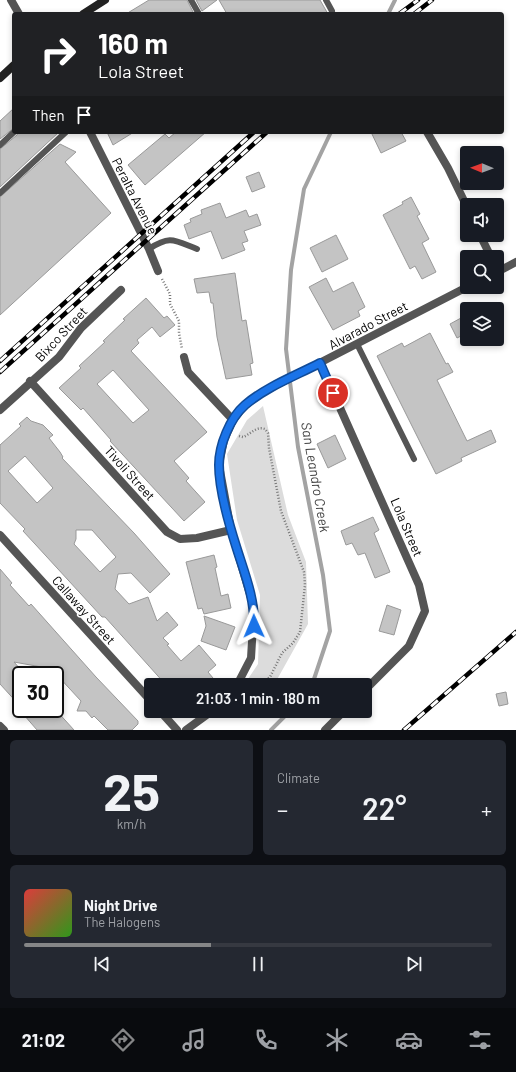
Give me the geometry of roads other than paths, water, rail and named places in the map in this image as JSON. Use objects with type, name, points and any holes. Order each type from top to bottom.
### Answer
[{"type":"main road","points":[[86,12],[105,0]]},
{"type":"main road","points":[[0,78],[12,67]]},
{"type":"street","points":[[11,0],[18,12]]},
{"type":"street","name":"Peralta Avenue","points":[[91,134],[149,249],[158,271]]},
{"type":"street","points":[[429,134],[463,198]]},
{"type":"street","points":[[504,268],[516,262]]},
{"type":"street","name":"Bixco Street","points":[[0,410],[30,381],[59,357],[81,328],[121,290]]},
{"type":"street","name":"Alvarado Street","points":[[241,678],[251,658],[254,608],[231,530],[219,465],[224,440],[233,420],[245,405],[265,391],[460,291]]},
{"type":"street","points":[[184,357],[188,372],[233,420]]},
{"type":"street","name":"Lola Street","points":[[320,363],[419,585],[425,611],[409,646],[372,683]]},
{"type":"street","name":"Tivoli Street","points":[[30,381],[166,532],[180,539],[197,538],[231,530]]},
{"type":"street","name":"Callaway Street","points":[[0,535],[144,694]]},
{"type":"street","points":[[166,718],[177,730]]},
{"type":"street","points":[[186,730],[202,718]]},
{"type":"street","points":[[325,730],[337,718]]},
{"type":"street","points":[[0,726],[4,730]]},
{"type":"lane","points":[[191,0],[198,12]]},
{"type":"lane","points":[[326,0],[332,11]]},
{"type":"lane","points":[[0,145],[12,134]]},
{"type":"lane","points":[[0,194],[64,134]]},
{"type":"lane","points":[[149,249],[163,240],[175,241],[197,249]]},
{"type":"lane","points":[[357,344],[414,459]]},
{"type":"waterway","name":"San Leandro Creek","points":[[389,12],[395,0]]},
{"type":"waterway","name":"San Leandro Creek","points":[[314,678],[330,631],[323,575],[298,447],[286,349],[291,270],[304,189],[330,134]]},
{"type":"waterway","name":"San Leandro Creek","points":[[271,730],[283,718]]},
{"type":"railway","points":[[402,12],[418,0]]},
{"type":"railway","points":[[417,12],[432,0]]},
{"type":"railway","points":[[0,361],[252,134]]},
{"type":"railway","points":[[0,372],[265,134]]},
{"type":"railway","points":[[404,730],[516,632]]}]
